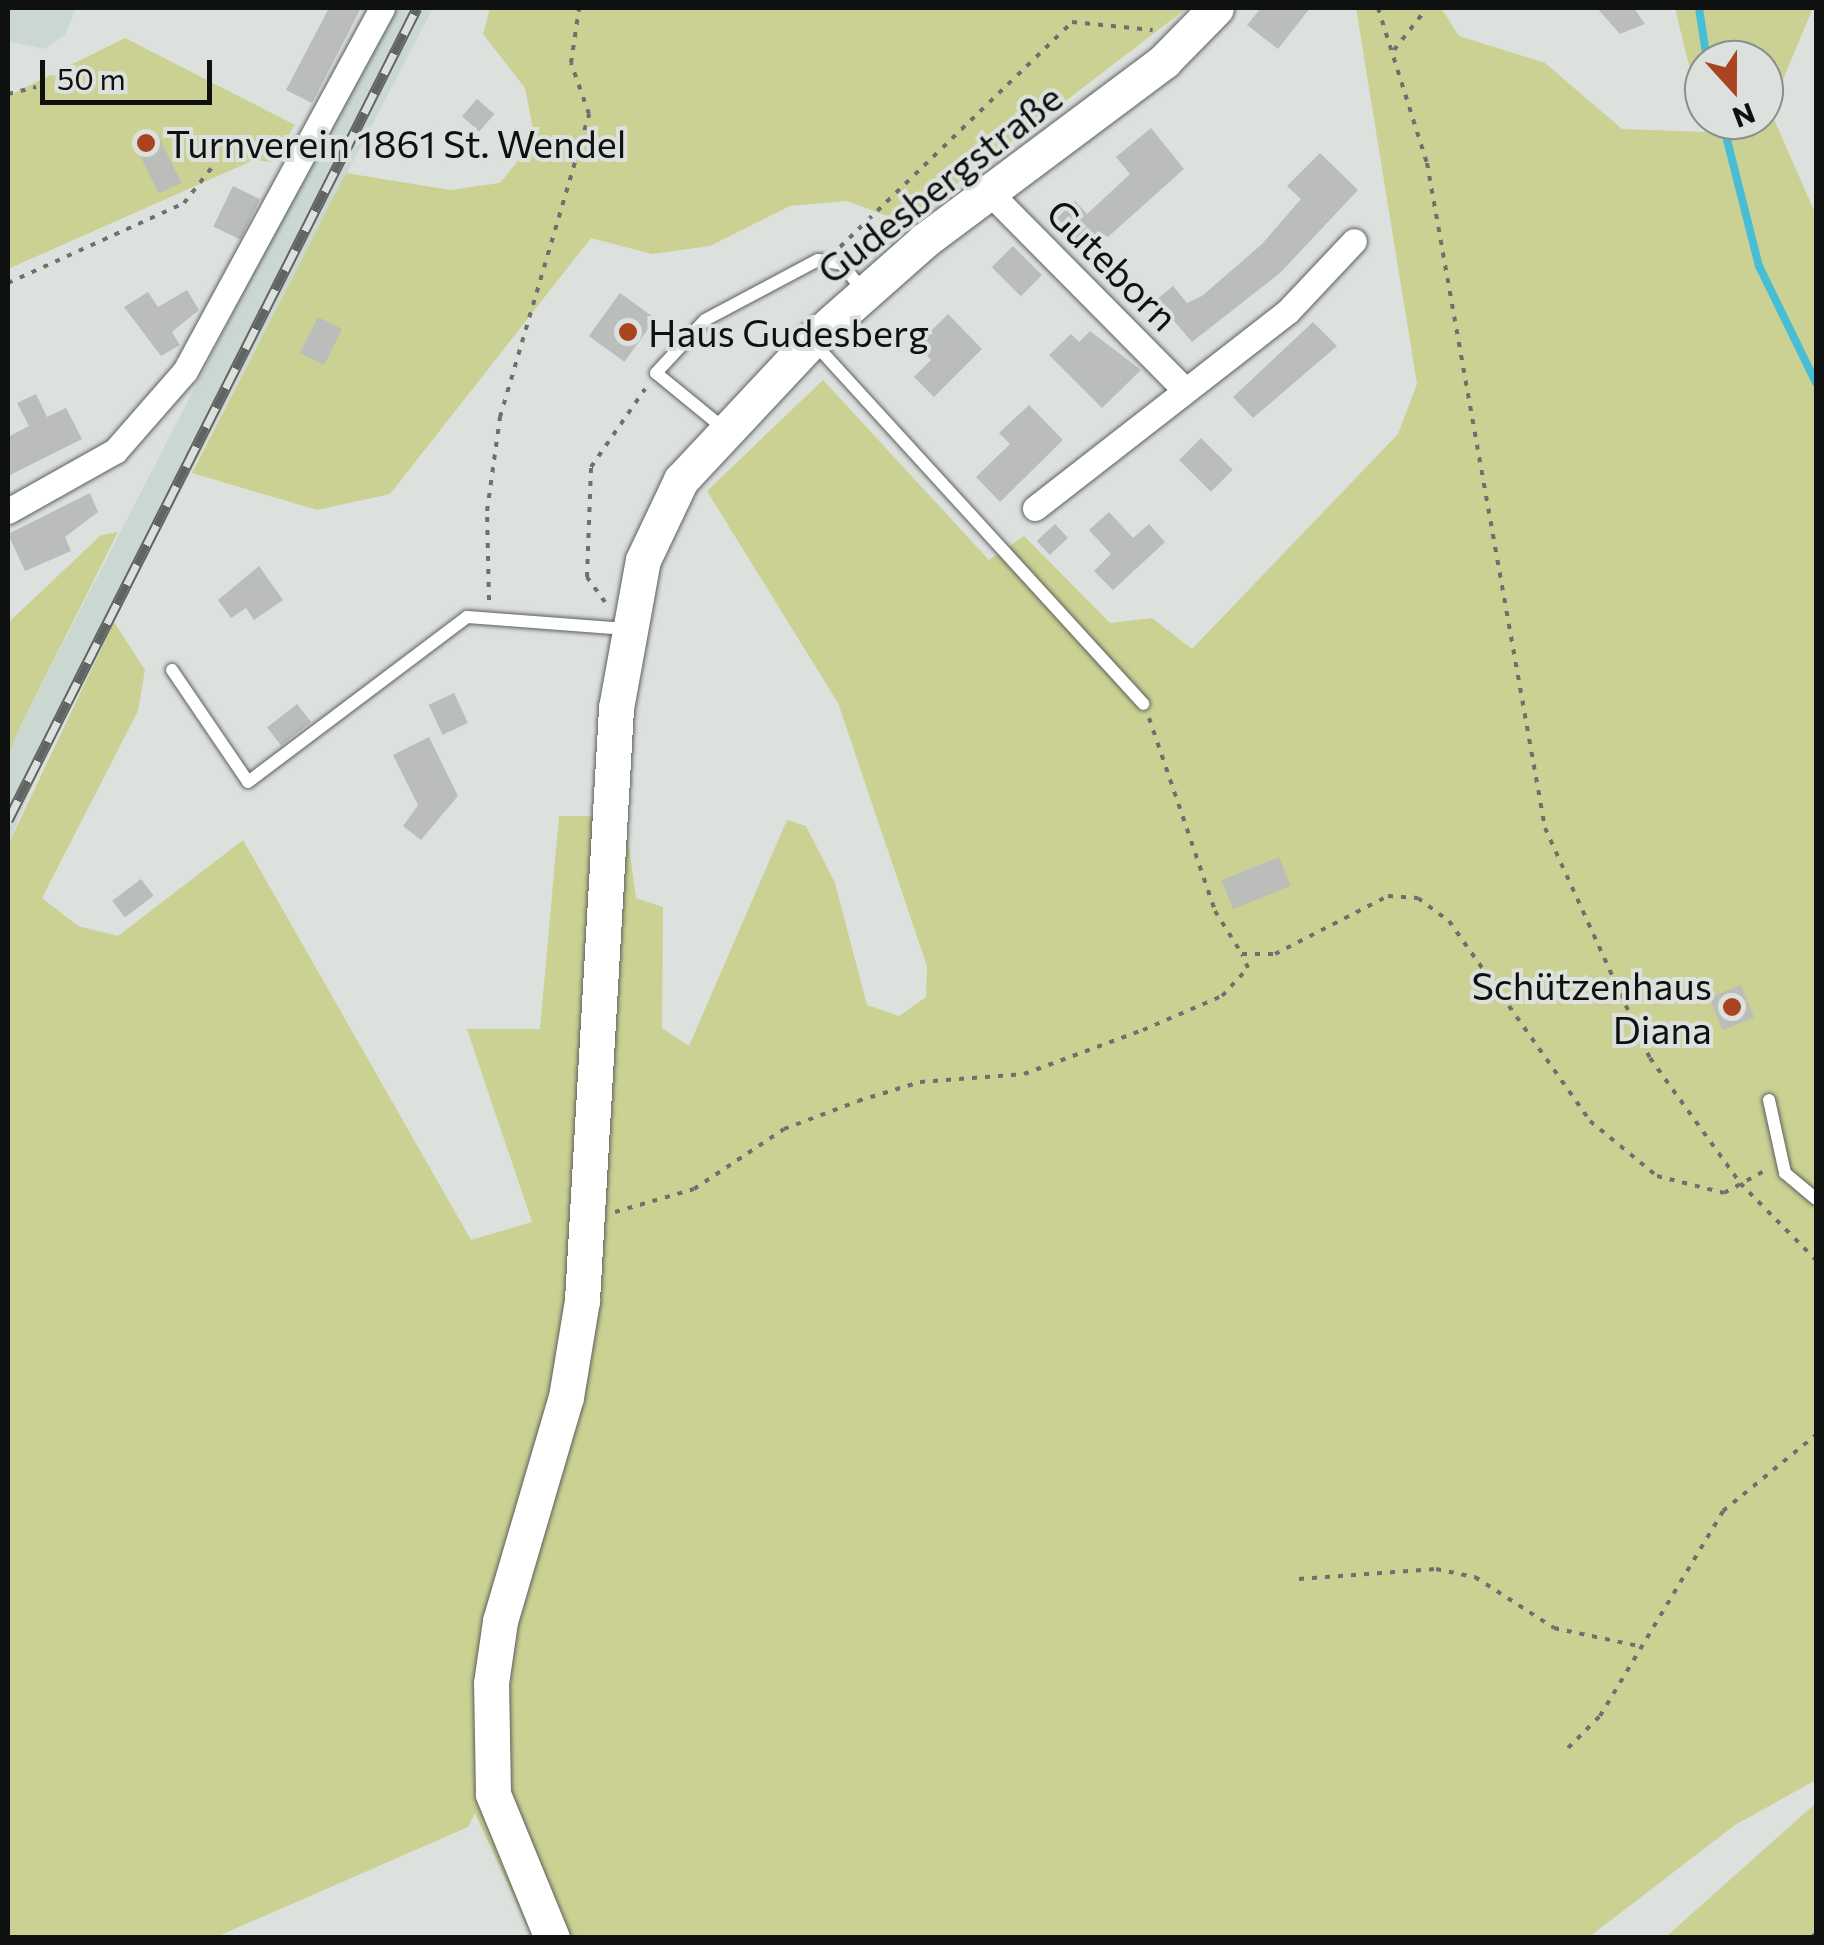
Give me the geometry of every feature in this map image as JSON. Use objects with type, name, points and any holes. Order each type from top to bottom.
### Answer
[{"type":"main road","name":"Gudesbergstraße","points":[[552,1938],[493,1794],[491,1683],[500,1621],[566,1396],[588,1206],[616,708],[626,629],[662,517],[722,427],[812,340],[988,191],[1207,18]]},
{"type":"street","points":[[8,511],[115,451],[185,371],[382,8]]},
{"type":"street","name":"Guteborn","points":[[988,191],[1184,389]]},
{"type":"street","points":[[1036,508],[1288,311],[1354,240]]},
{"type":"lane","points":[[722,427],[656,373],[705,320],[830,258],[865,292]]},
{"type":"lane","points":[[812,340],[1143,704]]},
{"type":"lane","points":[[172,670],[248,782],[467,616],[490,612],[626,629]]},
{"type":"lane","points":[[1769,1100],[1785,1173],[1816,1199]]},
{"type":"path","points":[[490,612],[487,510],[500,417],[589,114],[571,63],[579,8]]},
{"type":"path","points":[[1378,8],[1427,164],[1545,828],[1650,1058],[1740,1183],[1816,1260]]},
{"type":"path","points":[[1392,52],[1426,8]]},
{"type":"path","points":[[830,258],[1072,22],[1132,34],[1207,18]]},
{"type":"path","points":[[8,94],[36,87]]},
{"type":"path","points":[[8,283],[184,203],[213,166]]},
{"type":"path","points":[[626,629],[586,577],[591,467],[656,373]]},
{"type":"path","points":[[588,1206],[624,1214],[694,1189],[784,1129],[920,1082],[1024,1074],[1222,996],[1248,968],[1215,911],[1143,704]]},
{"type":"path","points":[[1242,954],[1276,954],[1388,896],[1418,898],[1449,921],[1590,1121],[1657,1176],[1724,1193],[1765,1169],[1785,1173]]},
{"type":"path","points":[[1568,1748],[1600,1716],[1723,1511],[1816,1434]]},
{"type":"path","points":[[1299,1579],[1436,1568],[1475,1577],[1554,1628],[1639,1646]]},
{"type":"path","points":[[1810,1938],[1816,1933]]},
{"type":"shaded area","points":[[8,8],[76,8],[65,35],[44,49],[8,41]]},
{"type":"shaded area","points":[[390,8],[433,8],[50,742],[8,845],[8,756],[19,729]]},
{"type":"green space","points":[[490,8],[1187,8],[906,223],[847,201],[790,206],[710,246],[652,254],[591,238],[390,494],[317,510],[192,473],[346,173],[450,190],[500,183],[535,139],[525,88],[483,34]]},
{"type":"green space","points":[[1356,8],[1441,8],[1459,36],[1545,63],[1622,129],[1684,131],[1684,140],[1783,140],[1816,215],[1816,1780],[1735,1825],[1589,1937],[532,1937],[475,1813],[468,1827],[216,1937],[8,1938],[8,845],[114,622],[145,670],[138,711],[42,898],[78,926],[118,936],[243,840],[471,1240],[532,1222],[467,1029],[540,1029],[559,816],[625,816],[636,898],[663,907],[662,1028],[689,1046],[787,820],[806,826],[835,883],[867,1005],[899,1016],[926,997],[927,966],[838,703],[707,491],[823,380],[989,560],[1024,536],[1110,623],[1152,618],[1192,649],[1398,434],[1417,384]]},
{"type":"green space","points":[[1675,8],[1813,8],[1784,77],[1784,40],[1684,40],[1684,45]]},
{"type":"green space","name":"Turnverein 1861 St. Wendel","points":[[125,38],[295,125],[272,162],[254,160],[8,269],[8,96]]},
{"type":"green space","points":[[118,532],[8,756],[8,623],[101,535]]},
{"type":"green space","points":[[1816,1803],[1816,1937],[1666,1937],[1668,1935]]},
{"type":"building","points":[[329,8],[361,8],[312,103],[286,90]]},
{"type":"building","points":[[1261,8],[1310,8],[1278,49],[1247,25]]},
{"type":"building","points":[[1597,8],[1634,8],[1645,24],[1620,34]]},
{"type":"building","points":[[477,99],[494,114],[479,131],[462,116]]},
{"type":"building","points":[[1151,128],[1184,169],[1090,253],[1057,218],[1075,201],[1087,214],[1130,174],[1116,157]]},
{"type":"building","points":[[158,135],[181,183],[159,194],[136,146]]},
{"type":"building","points":[[1320,153],[1358,190],[1280,273],[1192,342],[1156,300],[1173,286],[1187,303],[1202,296],[1262,244],[1301,199],[1287,186]]},
{"type":"building","points":[[233,186],[260,199],[240,240],[213,226]]},
{"type":"building","points":[[1013,246],[1042,275],[1021,296],[992,267]]},
{"type":"building","points":[[187,290],[199,310],[172,332],[180,345],[161,356],[124,307],[148,292],[158,307]]},
{"type":"building","points":[[620,293],[656,319],[624,362],[589,336]]},
{"type":"building","points":[[948,314],[982,349],[934,397],[914,377],[931,360],[917,345]]},
{"type":"building","points":[[318,317],[342,329],[324,365],[300,353]]},
{"type":"building","points":[[1313,322],[1337,346],[1253,418],[1233,397]]},
{"type":"building","points":[[1090,331],[1141,370],[1102,408],[1049,355],[1071,334],[1079,342]]},
{"type":"building","points":[[36,394],[47,417],[66,408],[82,439],[8,476],[8,437],[29,426],[17,403]]},
{"type":"building","points":[[1029,405],[1063,440],[1000,502],[976,477],[1010,444],[999,433]]},
{"type":"building","points":[[1201,438],[1233,470],[1211,492],[1179,460]]},
{"type":"building","points":[[90,493],[98,512],[65,537],[71,551],[25,571],[8,534]]},
{"type":"building","points":[[1109,512],[1133,538],[1149,524],[1165,542],[1113,590],[1094,571],[1111,554],[1089,530]]},
{"type":"building","points":[[1055,524],[1068,538],[1050,555],[1037,541]]},
{"type":"building","points":[[259,566],[283,600],[254,620],[246,608],[231,618],[218,600]]},
{"type":"building","points":[[454,693],[468,723],[443,735],[429,705]]},
{"type":"building","points":[[297,704],[311,722],[281,746],[267,727]]},
{"type":"building","points":[[429,737],[458,796],[421,840],[403,826],[418,805],[393,755]]},
{"type":"building","points":[[1279,857],[1291,886],[1233,909],[1222,880]]},
{"type":"building","points":[[141,879],[154,896],[125,917],[112,901]]},
{"type":"building","name":"Schützenhaus Diana","points":[[1741,985],[1754,1017],[1723,1030],[1709,998]]},
{"type":"waterway","points":[[1699,8],[1704,40]]},
{"type":"waterway","points":[[1727,140],[1759,266],[1816,383]]},
{"type":"railway","points":[[8,820],[417,8]]},
{"type":"place","name":"Turnverein 1861 St. Wendel","points":[[146,143]]},
{"type":"place","name":"Haus Gudesberg","points":[[628,332]]},
{"type":"place","name":"Schützenhaus Diana","points":[[1732,1007]]}]
